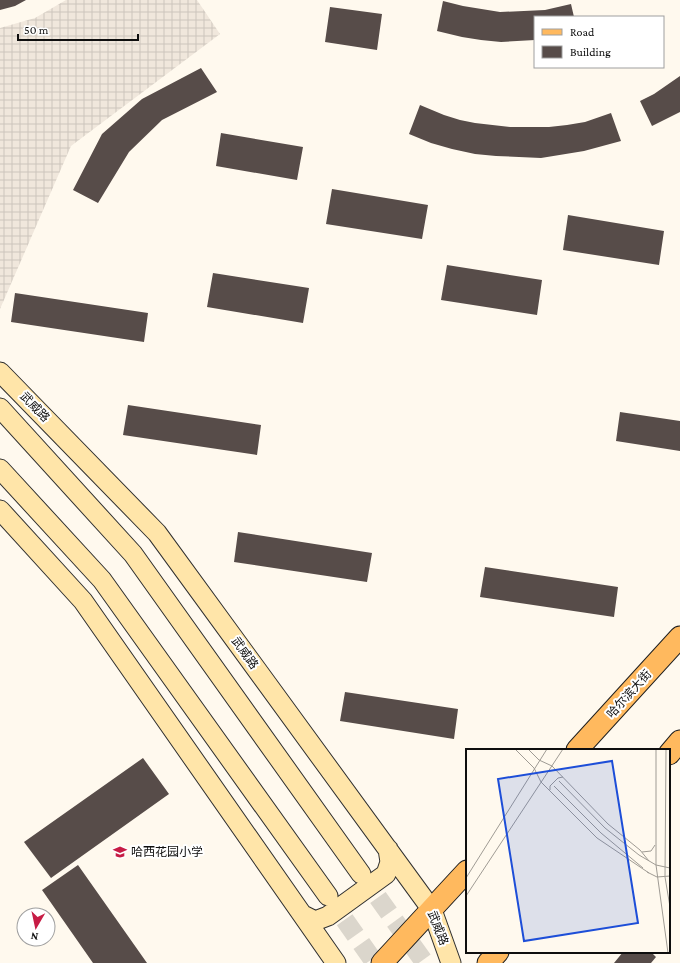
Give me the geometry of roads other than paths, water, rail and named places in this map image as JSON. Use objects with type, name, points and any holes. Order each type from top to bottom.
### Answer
[{"type":"main road","name":"武威路","points":[[0,372],[157,533],[432,910],[451,963]]},
{"type":"main road","points":[[0,408],[133,554],[361,874]]},
{"type":"main road","points":[[0,469],[102,580],[328,896]]},
{"type":"main road","points":[[0,510],[82,601],[336,963]]},
{"type":"main road","name":"哈尔滨大街","points":[[579,749],[680,637]]},
{"type":"main road","points":[[670,753],[680,741]]},
{"type":"main road","points":[[303,915],[315,921],[328,916],[386,874],[390,862],[388,849]]},
{"type":"main road","points":[[382,963],[466,872]]},
{"type":"main road","points":[[488,963],[497,953]]},
{"type":"tunnel","points":[[361,874],[425,963]]},
{"type":"tunnel","points":[[328,896],[375,963]]},
{"type":"place","name":"哈西花园小学","points":[[120,852]]}]
